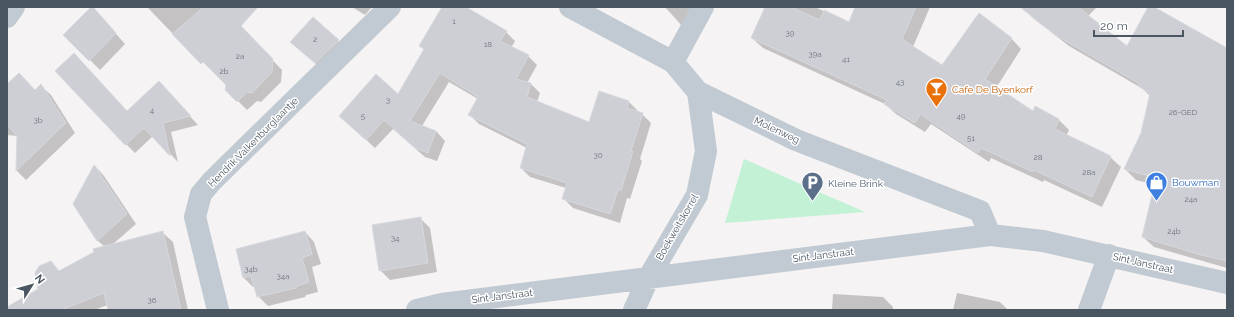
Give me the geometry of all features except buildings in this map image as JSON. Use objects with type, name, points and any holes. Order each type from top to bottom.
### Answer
[{"type":"street","points":[[7,16],[14,7]]},
{"type":"street","name":"Hendrik Valkenburglaantje","points":[[218,310],[195,217],[201,194],[212,181],[390,7]]},
{"type":"street","name":"Molenweg","points":[[570,7],[673,62],[698,92],[796,140],[980,211],[990,234]]},
{"type":"street","points":[[673,62],[703,7]]},
{"type":"street","name":"Boekweitskorrel","points":[[634,310],[649,277],[697,195],[706,151],[698,92]]},
{"type":"street","name":"Sint Janstraat","points":[[416,310],[442,304],[990,234],[1043,241],[1110,255],[1227,283]]},
{"type":"street","points":[[1089,310],[1110,255]]},
{"type":"green space","points":[[744,159],[865,212],[725,223]]},
{"type":"place","name":"Cafe De Byenkorf","points":[[936,108]]},
{"type":"place","name":"Kleine Brink","points":[[812,202]]},
{"type":"place","name":"Bouwman","points":[[1156,202]]}]
